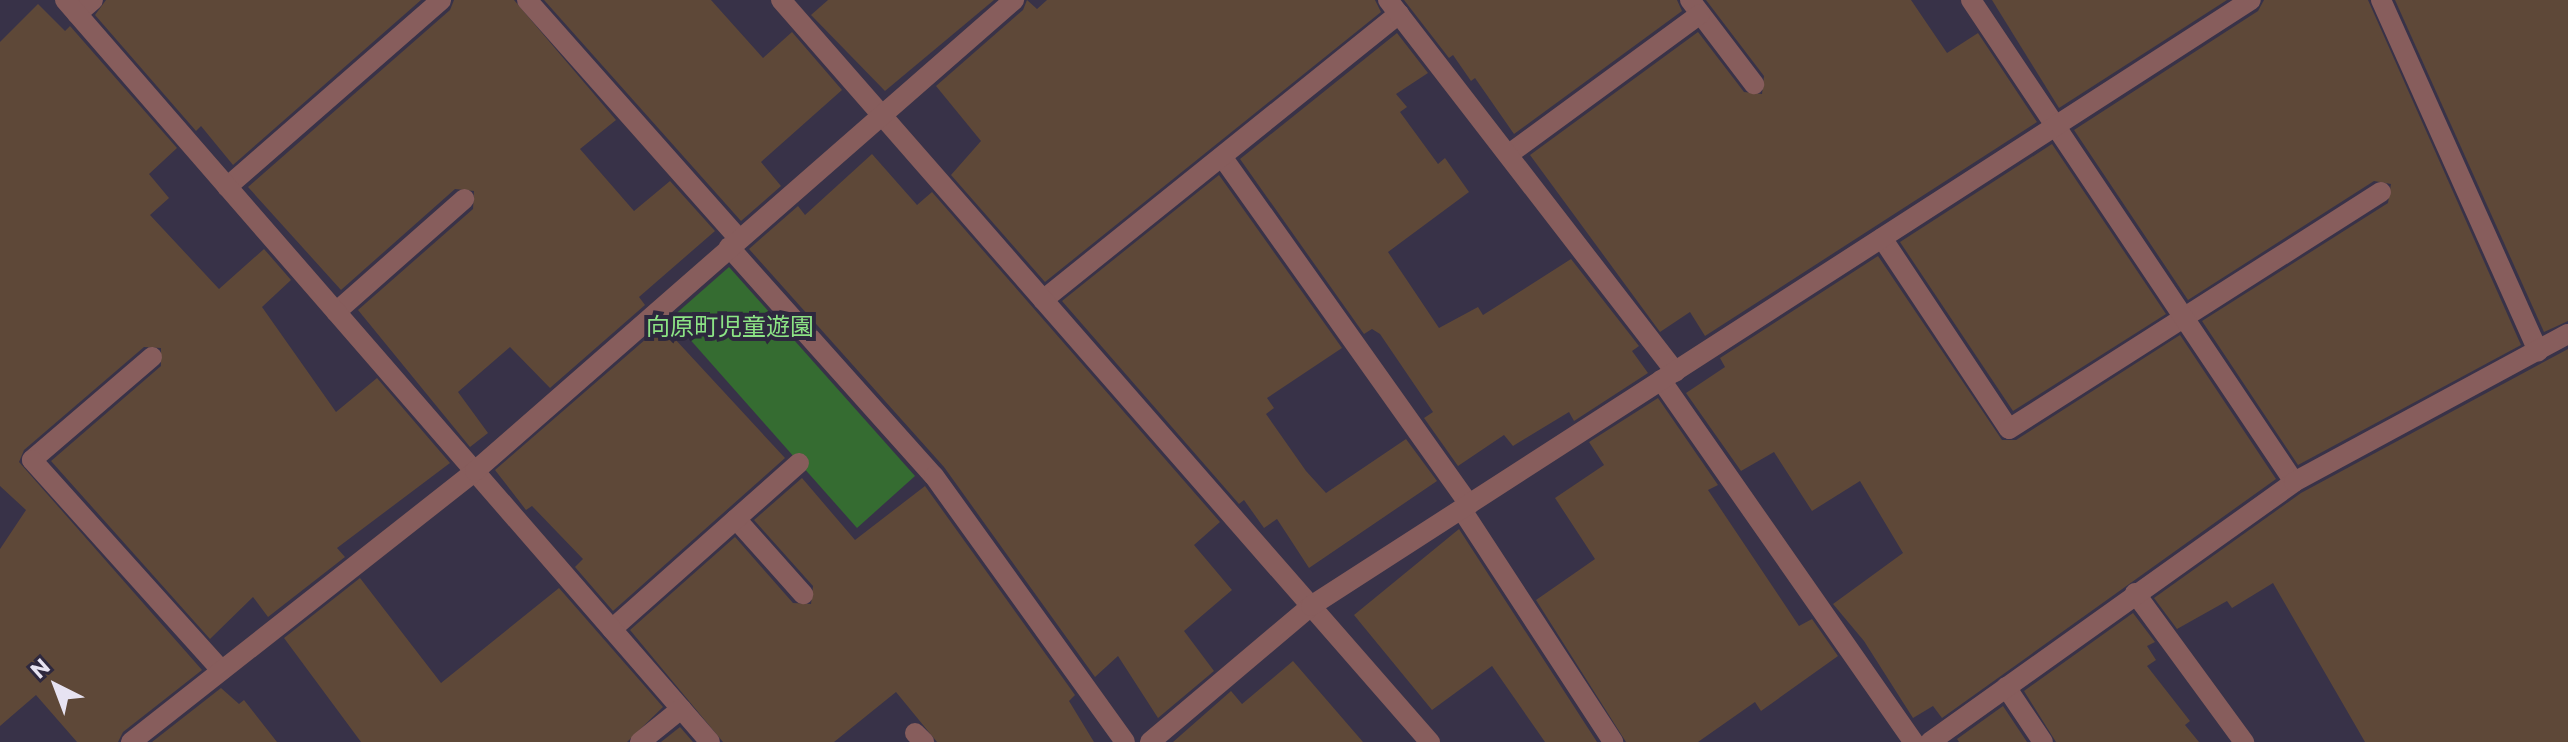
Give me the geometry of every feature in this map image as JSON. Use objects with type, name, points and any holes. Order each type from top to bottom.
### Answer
[{"type":"street","points":[[93,0],[71,7],[710,742]]},
{"type":"street","points":[[227,187],[441,0]]},
{"type":"street","points":[[527,0],[934,476],[1125,742]]},
{"type":"street","points":[[781,0],[1430,742]]},
{"type":"street","points":[[131,742],[475,471],[880,113],[1014,0]]},
{"type":"street","points":[[1971,0],[2187,318],[2294,482]]},
{"type":"street","points":[[1150,742],[1311,606],[2251,0]]},
{"type":"street","points":[[2381,0],[2538,351]]},
{"type":"street","points":[[1043,300],[1223,158],[1393,7],[1509,154],[1668,376],[1914,742]]},
{"type":"street","points":[[1509,154],[1695,7],[1754,84]]},
{"type":"street","points":[[1223,158],[1466,507],[1613,742]]},
{"type":"street","points":[[1882,238],[2009,429],[2381,192]]},
{"type":"street","points":[[336,312],[464,199]]},
{"type":"street","points":[[1930,742],[2294,482],[2568,334]]},
{"type":"street","points":[[152,357],[32,460],[221,670]]},
{"type":"street","points":[[612,629],[799,463]]},
{"type":"street","points":[[736,519],[803,594]]},
{"type":"street","points":[[2135,593],[2244,742]]},
{"type":"street","points":[[2006,687],[2043,742]]},
{"type":"street","points":[[640,742],[681,709]]},
{"type":"green space","name":"向原町児童遊園","points":[[729,267],[915,476],[857,528],[671,318]]},
{"type":"building","points":[[106,0],[421,0],[233,165],[201,126],[196,131],[95,15]]},
{"type":"building","points":[[454,0],[514,0],[616,120],[580,149],[634,211],[670,181],[715,231],[639,297],[645,305],[550,388],[510,347],[458,392],[488,433],[470,447],[358,310],[473,209],[474,191],[455,189],[341,290],[248,187],[450,10]]},
{"type":"building","points":[[544,0],[711,0],[763,58],[792,32],[842,90],[761,162],[781,186],[741,221]]},
{"type":"building","points":[[828,0],[994,0],[885,91],[811,15]]},
{"type":"building","points":[[1027,0],[1037,9],[1047,0],[1375,0],[1381,12],[1045,282],[951,175],[981,141],[936,86],[1023,10]]},
{"type":"building","points":[[1404,0],[1677,0],[1682,11],[1514,134],[1475,78],[1471,81],[1453,55],[1449,58]]},
{"type":"building","points":[[1706,0],[1911,0],[1947,53],[1978,33],[2037,122],[1705,336],[1690,312],[1660,332],[1530,155],[1698,32],[1744,92],[1762,94],[1764,76]]},
{"type":"building","points":[[1992,0],[2227,0],[2059,108]]},
{"type":"building","points":[[2264,0],[2368,0],[2521,345],[2298,465],[2202,321],[2388,203],[2391,184],[2374,181],[2188,300],[2074,130],[2258,11]]},
{"type":"building","points":[[2395,0],[2568,0],[2568,321],[2544,332]]},
{"type":"building","points":[[38,4],[65,31],[70,26],[177,148],[149,174],[169,198],[150,215],[219,289],[264,249],[291,280],[262,307],[336,412],[377,378],[450,463],[337,548],[345,557],[268,617],[253,597],[210,639],[51,461],[161,366],[161,348],[144,347],[24,450],[19,462],[202,670],[123,732],[118,742],[77,742],[36,695],[0,726],[0,549],[26,510],[0,486],[0,42]]},
{"type":"building","points":[[1397,33],[1428,73],[1396,94],[1407,107],[1400,112],[1438,164],[1445,158],[1469,192],[1388,252],[1439,328],[1478,307],[1483,315],[1571,259],[1639,346],[1632,351],[1648,373],[1574,421],[1569,412],[1513,446],[1504,435],[1458,466],[1424,418],[1433,412],[1380,334],[1372,329],[1364,334],[1240,159]]},
{"type":"building","points":[[2052,144],[2166,314],[2013,411],[1900,242]]},
{"type":"building","points":[[872,154],[917,205],[932,192],[1220,522],[1194,545],[1232,590],[1184,631],[1214,671],[1158,718],[1118,656],[1095,677],[944,467],[749,249],[798,206],[805,215]]},
{"type":"building","points":[[1219,175],[1342,348],[1267,398],[1274,408],[1266,414],[1306,471],[1326,493],[1406,439],[1437,481],[1309,568],[1277,519],[1264,528],[1244,500],[1239,504],[1062,301]]},
{"type":"building","points":[[1878,256],[2002,440],[2016,440],[2180,335],[2276,479],[1942,718],[1933,706],[1913,718],[1864,641],[1833,604],[1903,553],[1860,481],[1812,511],[1774,452],[1741,471],[1686,393],[1725,367],[1720,358]]},
{"type":"building","points":[[662,325],[785,458],[613,611],[575,567],[583,559],[532,506],[526,510],[495,470]]},
{"type":"building","points":[[2568,349],[2568,742],[2365,742],[2273,583],[2232,608],[2227,601],[2177,629],[2154,598],[2301,493]]},
{"type":"building","points":[[1658,398],[1718,485],[1708,490],[1799,626],[1812,619],[1838,656],[1761,711],[1755,702],[1698,742],[1626,742],[1536,600],[1595,559],[1555,498],[1604,465],[1589,442]]},
{"type":"building","points":[[802,478],[855,540],[925,486],[1075,695],[1069,701],[1094,742],[937,742],[896,692],[834,742],[723,742],[630,630],[735,537],[793,603],[811,604],[813,586],[754,520]]},
{"type":"building","points":[[1459,529],[1597,742],[1545,742],[1492,666],[1432,710],[1354,615]]},
{"type":"building","points":[[360,578],[441,683],[559,588],[663,707],[627,742],[361,742],[284,638]]},
{"type":"building","points":[[2133,613],[2155,642],[2147,646],[2156,660],[2147,666],[2190,721],[2185,725],[2199,742],[2056,742],[2024,691]]},
{"type":"building","points":[[1293,661],[1363,742],[1173,742],[1231,691],[1242,704]]},
{"type":"building","points":[[221,688],[239,704],[244,700],[277,742],[152,742]]},
{"type":"building","points":[[2003,706],[2027,742],[1959,742],[1957,739]]},
{"type":"building","points":[[680,727],[693,742],[661,742]]}]
